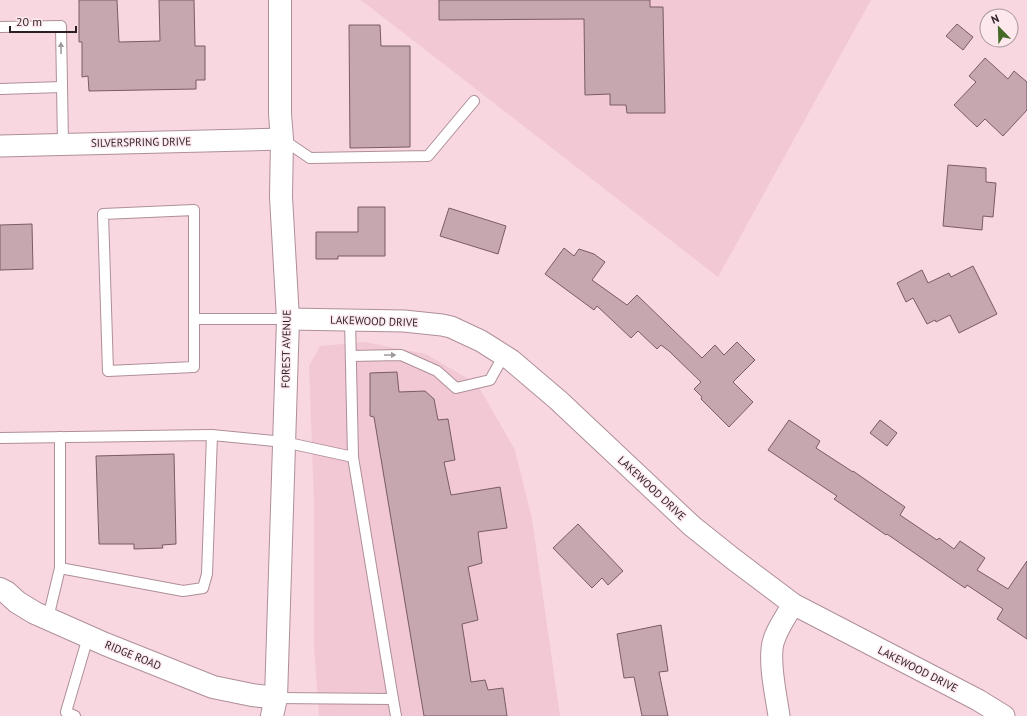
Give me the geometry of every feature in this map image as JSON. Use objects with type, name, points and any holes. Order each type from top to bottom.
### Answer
[{"type":"main road","name":"FOREST AVENUE","points":[[277,710],[288,319],[281,197],[282,139],[280,114],[280,0]]},
{"type":"main road","name":"RIDGE ROAD","points":[[0,589],[6,592],[17,602],[88,637],[214,687],[252,695],[277,710]]},
{"type":"street","name":"SILVERSPRING DRIVE","points":[[0,146],[282,139]]},
{"type":"street","name":"LAKEWOOD DRIVE","points":[[288,319],[404,320],[451,327],[481,340],[504,355],[558,400],[692,526],[793,604],[971,696],[1004,716]]},
{"type":"street","points":[[779,716],[773,677],[772,648],[778,630],[793,604]]},
{"type":"lane","points":[[0,27],[61,26],[63,144]]},
{"type":"lane","points":[[0,89],[62,87]]},
{"type":"lane","points":[[282,139],[310,158],[428,156],[474,101]]},
{"type":"lane","points":[[194,210],[194,319],[194,367],[108,371],[103,214],[194,210]]},
{"type":"lane","points":[[194,319],[288,319]]},
{"type":"lane","points":[[350,320],[353,457],[396,716]]},
{"type":"lane","points":[[351,356],[401,355],[437,372],[456,388],[490,380],[504,355]]},
{"type":"lane","points":[[60,568],[183,590],[203,588],[207,574],[212,435]]},
{"type":"lane","points":[[0,438],[212,435],[284,442],[353,457]]},
{"type":"lane","points":[[48,618],[60,568],[60,437]]},
{"type":"lane","points":[[69,715],[88,637]]},
{"type":"lane","points":[[277,710],[393,699]]},
{"type":"shaded area","points":[[361,0],[871,0],[718,277]]},
{"type":"shaded area","points":[[365,342],[426,354],[477,384],[515,450],[532,519],[560,716],[319,716],[314,647],[314,503],[309,366],[320,346]]},
{"type":"building","points":[[79,0],[117,0],[119,42],[160,41],[159,0],[194,0],[195,46],[205,46],[205,80],[196,80],[196,89],[89,91],[88,76],[82,77],[82,42],[79,42]]},
{"type":"building","points":[[439,0],[650,0],[650,7],[663,7],[665,113],[627,113],[626,105],[610,105],[610,94],[585,95],[584,19],[439,20]]},
{"type":"building","points":[[957,24],[973,37],[963,50],[946,36]]},
{"type":"building","points":[[349,25],[380,25],[381,46],[410,46],[410,147],[350,148]]},
{"type":"building","points":[[985,58],[1008,79],[1014,71],[1027,82],[1027,110],[1003,136],[985,119],[977,127],[954,105],[976,82],[969,76]]},
{"type":"building","points":[[948,165],[986,168],[986,182],[996,183],[993,217],[983,216],[982,230],[943,226]]},
{"type":"building","points":[[358,207],[385,207],[385,256],[338,256],[338,259],[316,259],[316,232],[358,232]]},
{"type":"building","points":[[449,208],[506,226],[498,254],[440,236]]},
{"type":"building","points":[[32,224],[33,269],[0,270],[0,225]]},
{"type":"building","points":[[564,248],[574,256],[579,249],[594,254],[605,262],[592,280],[627,305],[637,295],[702,358],[715,345],[724,355],[737,342],[755,360],[733,382],[753,402],[729,427],[701,399],[702,397],[694,389],[701,382],[669,351],[661,345],[657,349],[638,331],[631,338],[597,306],[594,310],[545,274]]},
{"type":"building","points":[[973,266],[997,314],[959,333],[950,315],[936,322],[935,320],[927,324],[913,298],[906,302],[897,283],[922,270],[928,283],[949,273],[951,277]]},
{"type":"building","points":[[397,372],[399,392],[425,391],[434,399],[438,420],[448,419],[455,460],[444,462],[451,495],[500,487],[507,528],[478,532],[482,563],[468,567],[478,620],[462,624],[471,682],[485,680],[488,690],[503,688],[507,716],[424,716],[374,417],[370,416],[370,373]]},
{"type":"building","points":[[789,420],[820,441],[816,448],[853,471],[905,507],[900,515],[937,540],[939,538],[954,549],[960,541],[985,558],[977,570],[1008,589],[1027,561],[1027,639],[997,619],[1003,609],[967,585],[965,588],[887,534],[886,535],[834,499],[837,496],[768,450]]},
{"type":"building","points":[[880,420],[897,433],[887,446],[870,433]]},
{"type":"building","points":[[174,454],[176,544],[162,545],[163,548],[134,549],[134,544],[99,544],[96,456]]},
{"type":"building","points":[[578,524],[623,571],[608,585],[602,578],[592,588],[553,548]]},
{"type":"building","points":[[661,625],[668,671],[659,672],[668,716],[642,716],[634,677],[624,678],[617,634]]}]
